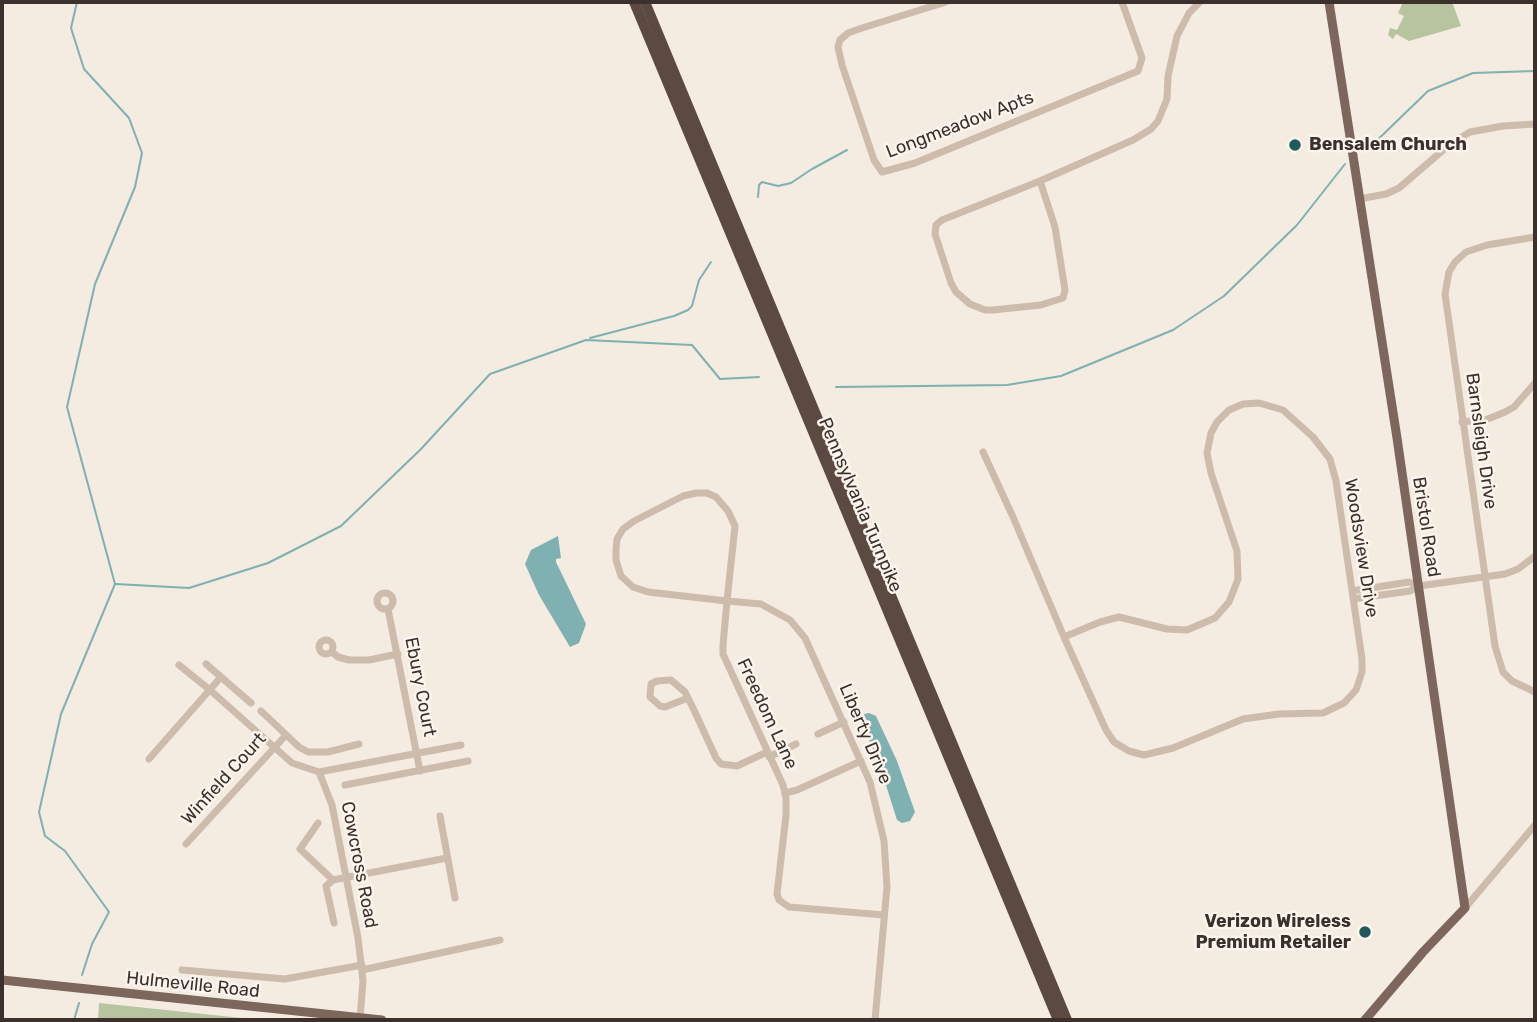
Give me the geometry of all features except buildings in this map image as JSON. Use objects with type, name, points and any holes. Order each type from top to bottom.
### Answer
[{"type":"highway","name":"Pennsylvania Turnpike","points":[[634,2],[1058,1020]]},
{"type":"highway","name":"Pennsylvania Turnpike","points":[[645,2],[1067,1020]]},
{"type":"main road","name":"Bristol Road","points":[[1329,2],[1419,586],[1465,908]]},
{"type":"main road","points":[[1365,1020],[1465,908]]},
{"type":"main road","name":"Hulmeville Road","points":[[2,980],[382,1020]]},
{"type":"street","name":"Longmeadow Apts","points":[[946,2],[848,33],[840,40],[838,47],[842,65],[874,160],[883,172],[915,163],[1138,71],[1142,58],[1122,2]]},
{"type":"street","points":[[1040,181],[1055,227],[1065,295],[1041,305],[993,310],[970,304],[956,292],[951,283],[935,234],[936,225],[942,220],[1133,140],[1158,121],[1167,99],[1168,76],[1177,36],[1189,13],[1200,2]]},
{"type":"street","points":[[1359,199],[1387,194],[1399,188],[1449,145],[1470,132],[1535,124]]},
{"type":"street","name":"Barnsleigh Drive","points":[[1535,237],[1466,252],[1449,272],[1445,294],[1499,663],[1511,681],[1535,692]]},
{"type":"street","points":[[1462,422],[1505,412],[1514,407],[1535,383]]},
{"type":"street","name":"Woodsview Drive","points":[[983,453],[1064,637],[1110,736],[1114,742],[1136,754],[1153,754],[1243,719],[1279,714],[1323,713],[1344,703],[1358,685],[1362,672],[1352,595],[1336,481],[1327,453],[1283,410],[1259,402],[1243,404],[1229,411],[1217,422],[1211,433],[1207,453],[1237,551],[1238,579],[1229,602],[1215,618],[1187,630],[1167,629],[1119,617],[1064,637]]},
{"type":"street","name":"Liberty Drive","points":[[727,601],[735,526],[728,511],[716,497],[707,493],[683,496],[634,521],[617,539],[615,550],[621,576],[633,587],[648,592],[727,601],[761,604],[798,627],[861,761],[875,798],[884,842],[887,887],[875,1020]]},
{"type":"street","points":[[1352,595],[1409,582],[1419,586],[1485,578],[1518,569],[1535,556]]},
{"type":"street","name":"Freedom Lane","points":[[727,601],[723,654],[785,793],[786,815],[777,894],[779,900],[789,907],[884,915]]},
{"type":"street","name":"Ebury Court","points":[[388,609],[420,771]]},
{"type":"street","points":[[332,652],[349,660],[369,660],[398,654]]},
{"type":"street","points":[[206,664],[251,703]]},
{"type":"street","points":[[179,665],[298,767],[318,772],[461,745]]},
{"type":"street","points":[[149,759],[221,677]]},
{"type":"street","points":[[688,698],[665,707],[660,706],[650,696],[651,684],[671,680],[685,692],[688,698],[716,758],[722,764],[737,766],[796,744]]},
{"type":"street","points":[[261,711],[299,747],[308,752],[318,753],[359,744]]},
{"type":"street","points":[[818,734],[844,722]]},
{"type":"street","name":"Winfield Court","points":[[186,844],[286,735]]},
{"type":"street","points":[[345,785],[468,761]]},
{"type":"street","points":[[785,793],[861,761]]},
{"type":"street","name":"Cowcross Road","points":[[318,772],[332,805],[362,968],[360,1018]]},
{"type":"street","points":[[440,816],[455,898]]},
{"type":"street","points":[[318,824],[300,849],[333,880]]},
{"type":"street","points":[[1465,908],[1535,825]]},
{"type":"street","points":[[334,923],[326,886],[333,880],[447,858]]},
{"type":"street","points":[[182,970],[285,979],[362,968],[500,940]]},
{"type":"green space","points":[[1403,2],[1452,2],[1461,26],[1409,41],[1396,34],[1393,39],[1388,35],[1390,28],[1397,30],[1404,16],[1398,13]]},
{"type":"green space","points":[[99,1003],[261,1020],[98,1020]]},
{"type":"water","points":[[558,536],[561,558],[556,559],[556,562],[586,624],[579,643],[570,647],[539,595],[525,564],[531,550]]},
{"type":"water","points":[[864,714],[876,716],[897,761],[915,812],[910,821],[902,823],[897,820],[880,766],[862,723]]},
{"type":"waterway","points":[[77,2],[71,28],[84,69],[129,118],[142,153],[135,187],[95,284],[67,407],[115,584],[61,714],[39,812],[45,836],[65,851],[109,912],[92,944],[82,975]]},
{"type":"waterway","points":[[1366,151],[1428,91],[1473,73],[1535,71]]},
{"type":"waterway","points":[[758,197],[759,185],[762,182],[778,186],[791,183],[847,150]]},
{"type":"waterway","points":[[836,387],[1007,385],[1061,376],[1173,330],[1224,296],[1297,225],[1345,164]]},
{"type":"waterway","points":[[590,338],[688,310],[692,306],[699,280],[711,262]]},
{"type":"waterway","points":[[116,584],[189,588],[268,563],[341,526],[421,449],[490,374],[586,340],[692,345],[720,379],[759,377]]},
{"type":"waterway","points":[[74,1020],[79,1003]]},
{"type":"place","name":"Bensalem Church","points":[[1295,145]]},
{"type":"place","name":"Verizon Wireless Premium Retailer","points":[[1365,932]]}]
